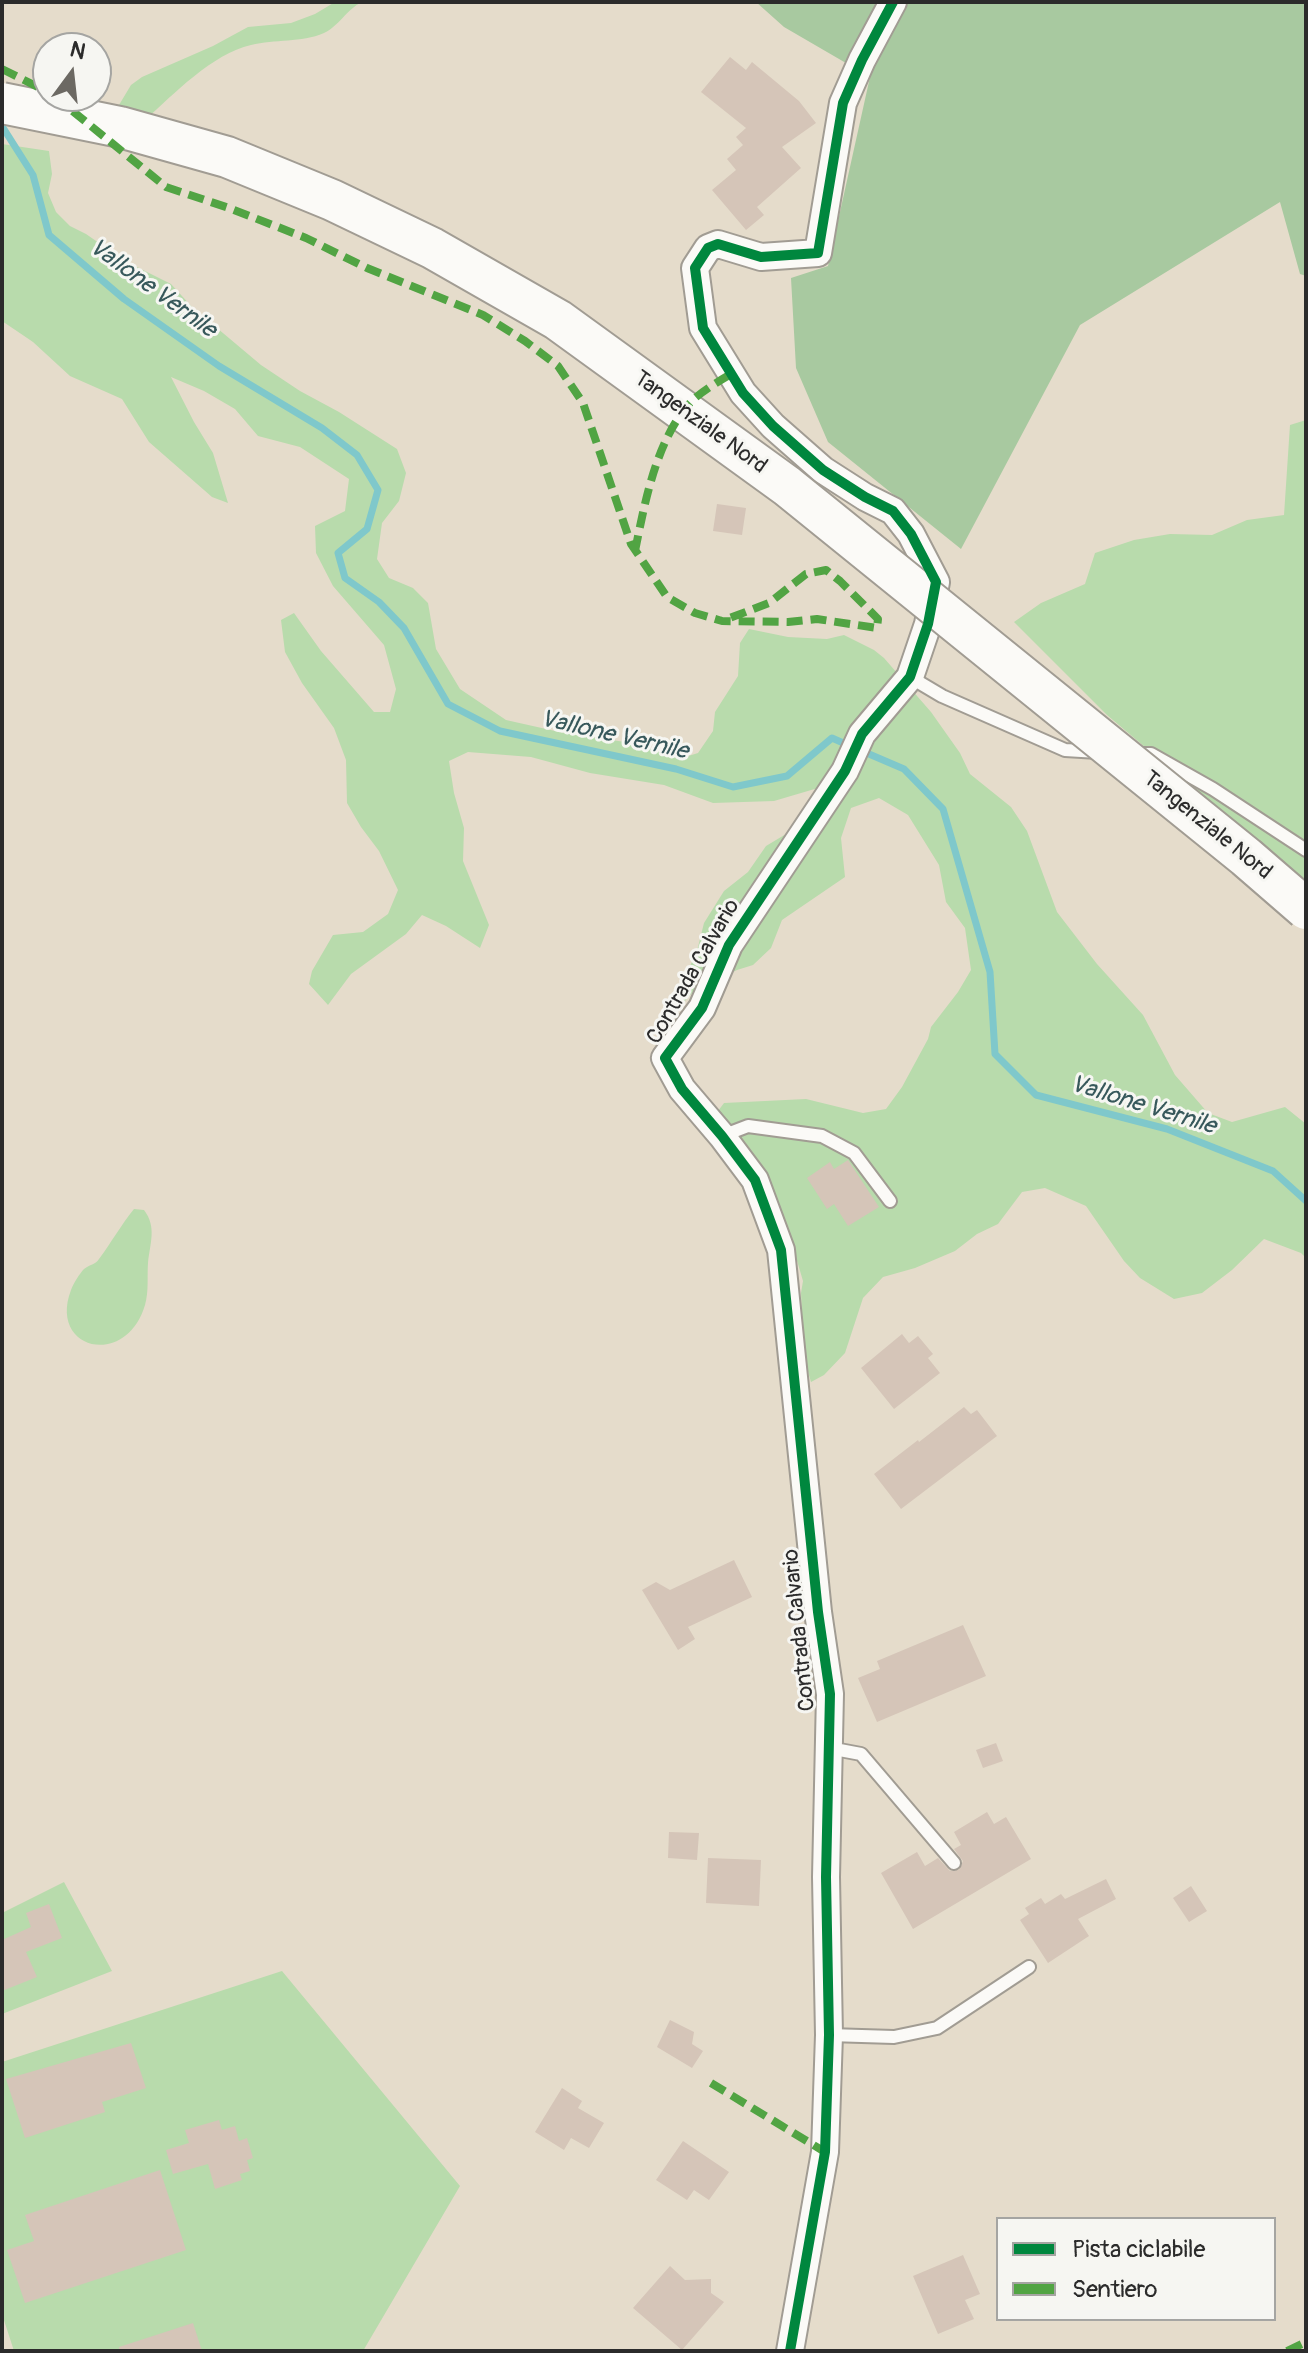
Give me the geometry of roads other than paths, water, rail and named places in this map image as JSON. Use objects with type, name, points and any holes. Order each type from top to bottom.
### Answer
[{"type":"main road","name":"Tangenziale Nord","points":[[2,103],[120,127],[227,157],[332,200],[432,248],[558,320],[787,486],[1246,857],[1306,909]]},
{"type":"street","name":"Contrada Calvario","points":[[790,2351],[825,2152],[829,2035],[826,1877],[830,1694],[818,1612],[781,1250],[755,1180],[682,1089],[665,1058],[702,1008],[729,945],[845,771],[862,734],[910,677],[928,624],[936,582],[911,534],[893,511],[823,470],[773,426],[743,393],[703,328],[695,268],[708,248],[718,244],[761,257],[818,253],[843,103],[893,2]]},
{"type":"lane","points":[[910,677],[942,696],[1065,750],[1151,754],[1213,789],[1306,850]]},
{"type":"lane","points":[[722,1136],[748,1126],[822,1136],[854,1153],[890,1201]]},
{"type":"lane","points":[[829,1748],[861,1754],[954,1863]]},
{"type":"lane","points":[[829,2035],[894,2037],[937,2028],[1029,1967]]},
{"type":"waterway","name":"Vallone Vernile","points":[[2,126],[33,175],[49,235],[124,299],[219,366],[322,428],[357,455],[378,490],[367,529],[338,553],[345,578],[379,602],[404,628],[448,704],[500,731],[676,769],[733,787],[787,776],[832,738],[850,746]]},
{"type":"waterway","name":"Vallone Vernile","points":[[862,751],[904,769],[943,809],[990,972],[995,1054],[1036,1095],[1167,1129],[1273,1171],[1306,1201]]}]
